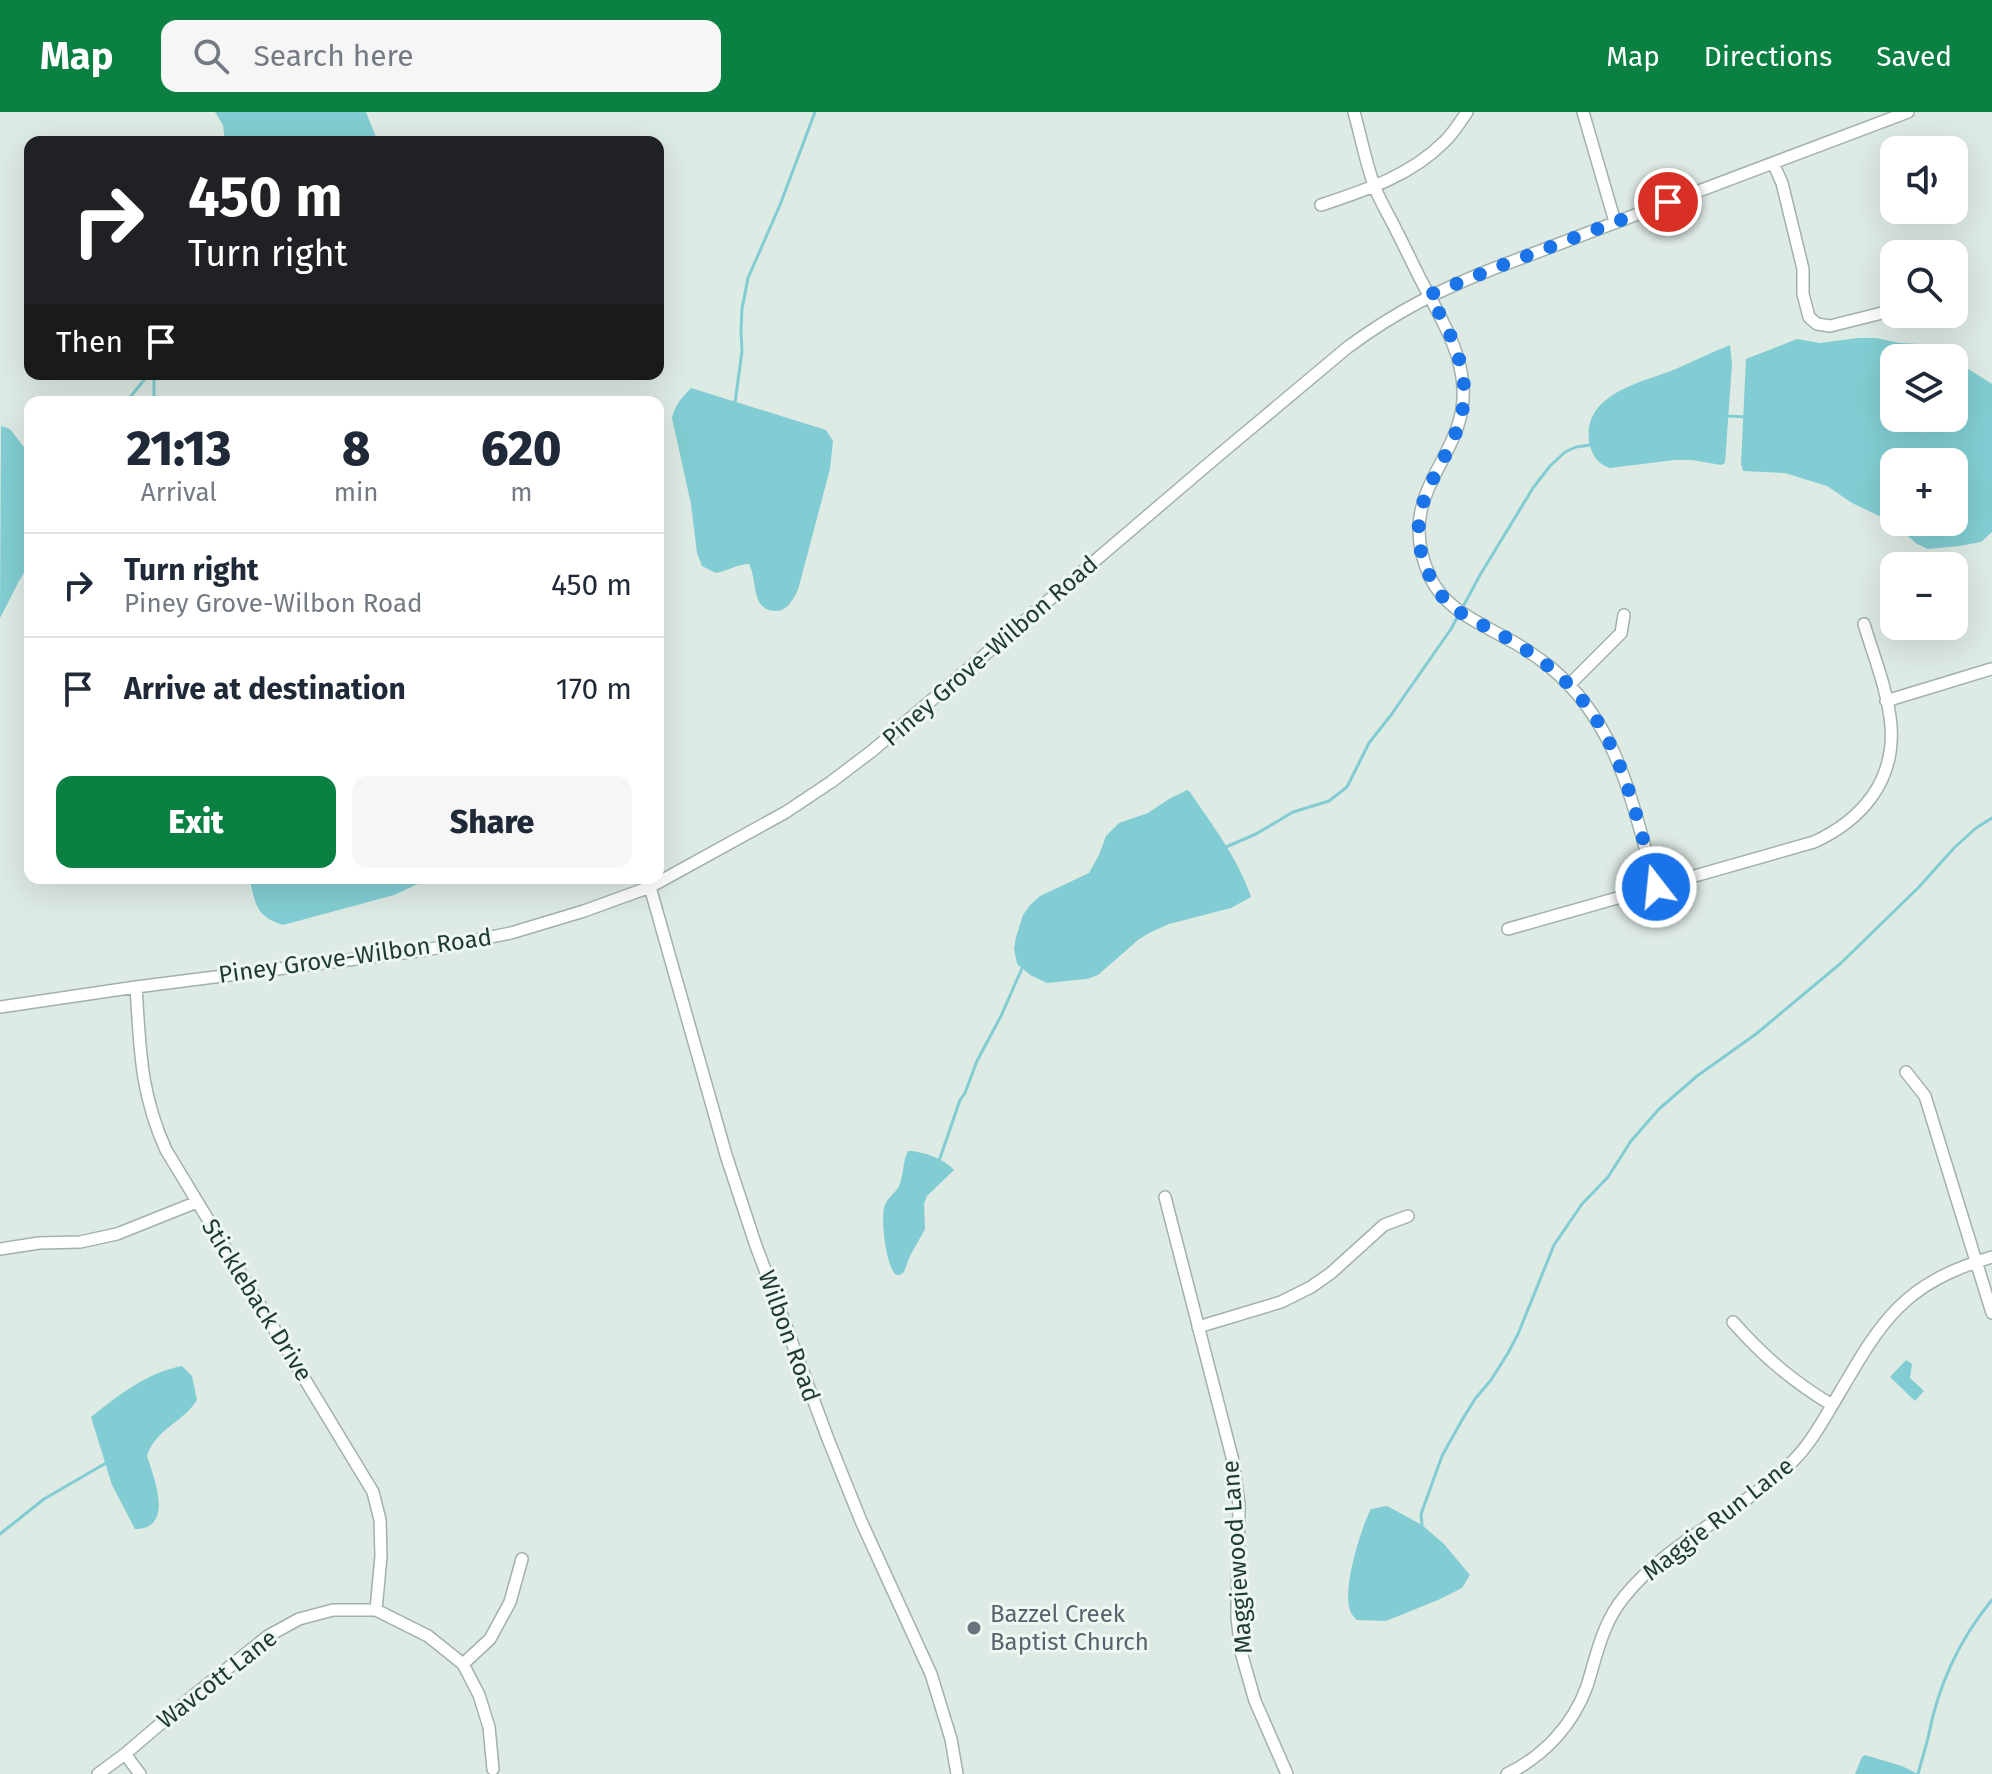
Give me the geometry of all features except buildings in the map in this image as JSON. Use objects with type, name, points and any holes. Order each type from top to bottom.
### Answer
[{"type":"street","points":[[1354,112],[1375,187],[1445,324],[1461,368],[1464,399],[1461,415],[1422,503],[1419,531],[1424,561],[1434,585],[1450,605],[1534,655],[1569,685],[1600,724],[1616,756],[1656,887]]},
{"type":"street","points":[[1321,205],[1375,187],[1415,166],[1446,141],[1467,112]]},
{"type":"street","points":[[1583,112],[1615,222]]},
{"type":"street","name":"Piney Grove-Wilbon Road","points":[[664,879],[786,812],[872,751],[1213,460],[1371,330],[1429,295],[1495,268],[1908,112]]},
{"type":"street","points":[[1773,163],[1782,183],[1803,269],[1803,294],[1809,317],[1817,324],[1830,326],[1880,315]]},
{"type":"street","points":[[1569,685],[1621,633],[1624,615]]},
{"type":"street","points":[[1508,929],[1814,842],[1844,826],[1866,806],[1880,783],[1891,741],[1886,701],[1864,624]]},
{"type":"street","points":[[1886,701],[1991,669]]},
{"type":"street","name":"Piney Grove-Wilbon Road","points":[[0,1007],[468,942],[511,933],[584,911],[655,884]]},
{"type":"street","name":"Wilbon Road","points":[[650,887],[726,1155],[755,1243],[855,1507],[931,1674],[951,1739],[957,1774]]},
{"type":"street","name":"Stickleback Drive","points":[[136,987],[141,1065],[152,1115],[166,1150],[373,1492],[380,1520],[381,1556],[376,1610]]},
{"type":"street","points":[[1906,1072],[1925,1096],[1992,1313]]},
{"type":"street","name":"Maggiewood Lane","points":[[1165,1197],[1237,1482],[1237,1617],[1241,1652],[1255,1701],[1287,1774]]},
{"type":"street","points":[[0,1249],[39,1243],[80,1242],[117,1234],[197,1202]]},
{"type":"street","points":[[1198,1327],[1293,1297],[1331,1273],[1384,1225],[1408,1216]]},
{"type":"street","name":"Maggie Run Lane","points":[[1507,1774],[1538,1755],[1570,1720],[1583,1695],[1608,1621],[1623,1598],[1651,1569],[1779,1474],[1803,1450],[1871,1339],[1896,1309],[1931,1282],[1953,1270],[1992,1257]]},
{"type":"street","points":[[1733,1322],[1788,1377],[1832,1405]]},
{"type":"street","points":[[463,1664],[490,1639],[510,1602],[522,1559]]},
{"type":"street","name":"Wavcott Lane","points":[[98,1774],[268,1636],[299,1619],[333,1610],[376,1610],[428,1636],[463,1664],[479,1695],[489,1727],[493,1769]]},
{"type":"street","points":[[125,1754],[140,1774]]},
{"type":"water","points":[[215,112],[366,112],[376,136],[224,136],[223,125]]},
{"type":"water","points":[[1876,338],[1920,344],[1880,344],[1880,432],[1968,432],[1968,369],[1992,384],[1992,532],[1981,542],[1928,549],[1908,536],[1968,536],[1968,448],[1880,448],[1880,516],[1827,486],[1785,473],[1743,471],[1746,359],[1797,339],[1820,343]]},
{"type":"water","points":[[1730,345],[1732,364],[1725,463],[1674,460],[1610,468],[1599,462],[1590,446],[1590,424],[1606,400],[1634,384]]},
{"type":"water","points":[[691,388],[826,430],[833,441],[830,469],[798,590],[784,609],[768,610],[762,606],[749,564],[716,573],[702,566],[672,418],[679,402]]},
{"type":"water","points":[[1,426],[10,429],[24,447],[24,574],[0,618]]},
{"type":"water","points":[[1187,790],[1232,855],[1251,897],[1231,908],[1169,924],[1149,933],[1098,975],[1087,979],[1047,983],[1017,964],[1014,949],[1016,937],[1023,915],[1030,905],[1040,896],[1089,873],[1106,836],[1119,823],[1148,813]]},
{"type":"water","points":[[250,884],[418,884],[394,895],[283,925],[267,918],[255,902]]},
{"type":"water","points":[[908,1151],[933,1156],[954,1170],[927,1196],[924,1204],[925,1229],[904,1272],[896,1275],[887,1253],[883,1215],[886,1202],[900,1184]]},
{"type":"water","points":[[1906,1360],[1912,1364],[1910,1378],[1924,1391],[1915,1401],[1890,1377]]},
{"type":"water","points":[[182,1366],[192,1376],[197,1400],[151,1446],[147,1456],[157,1489],[158,1512],[155,1521],[147,1527],[135,1529],[112,1485],[91,1417],[145,1379]]},
{"type":"water","points":[[1387,1506],[1422,1525],[1444,1544],[1470,1575],[1462,1588],[1386,1621],[1357,1620],[1350,1611],[1348,1601],[1354,1559],[1371,1509]]},
{"type":"water","points":[[1865,1755],[1902,1766],[1918,1774],[1855,1774]]},
{"type":"waterway","points":[[735,403],[742,351],[742,309],[748,278],[815,112]]},
{"type":"waterway","points":[[131,396],[144,380]]},
{"type":"waterway","points":[[154,380],[154,396]]},
{"type":"waterway","points":[[1727,416],[1747,417]]},
{"type":"waterway","points":[[1226,847],[1293,812],[1329,801],[1347,787],[1369,743],[1451,629],[1533,488],[1565,452],[1590,445]]},
{"type":"waterway","points":[[1420,1528],[1421,1514],[1442,1456],[1475,1399],[1508,1353],[1554,1245],[1582,1204],[1608,1177],[1631,1141],[1659,1109],[1697,1076],[1756,1034],[1841,963],[1954,848],[1992,818]]},
{"type":"waterway","points":[[939,1161],[960,1100],[1023,966]]},
{"type":"waterway","points":[[0,1534],[44,1499],[106,1463]]},
{"type":"waterway","points":[[1918,1774],[1937,1700],[1951,1664],[1969,1631],[1992,1600]]},
{"type":"place","name":"Bazzel Creek Baptist Church","points":[[974,1628]]},
{"type":"route","points":[[1656,887],[1624,778],[1600,724],[1587,705],[1551,668],[1450,605],[1434,585],[1424,561],[1419,518],[1428,487],[1453,437],[1464,399],[1456,350],[1429,295],[1668,202]]}]
